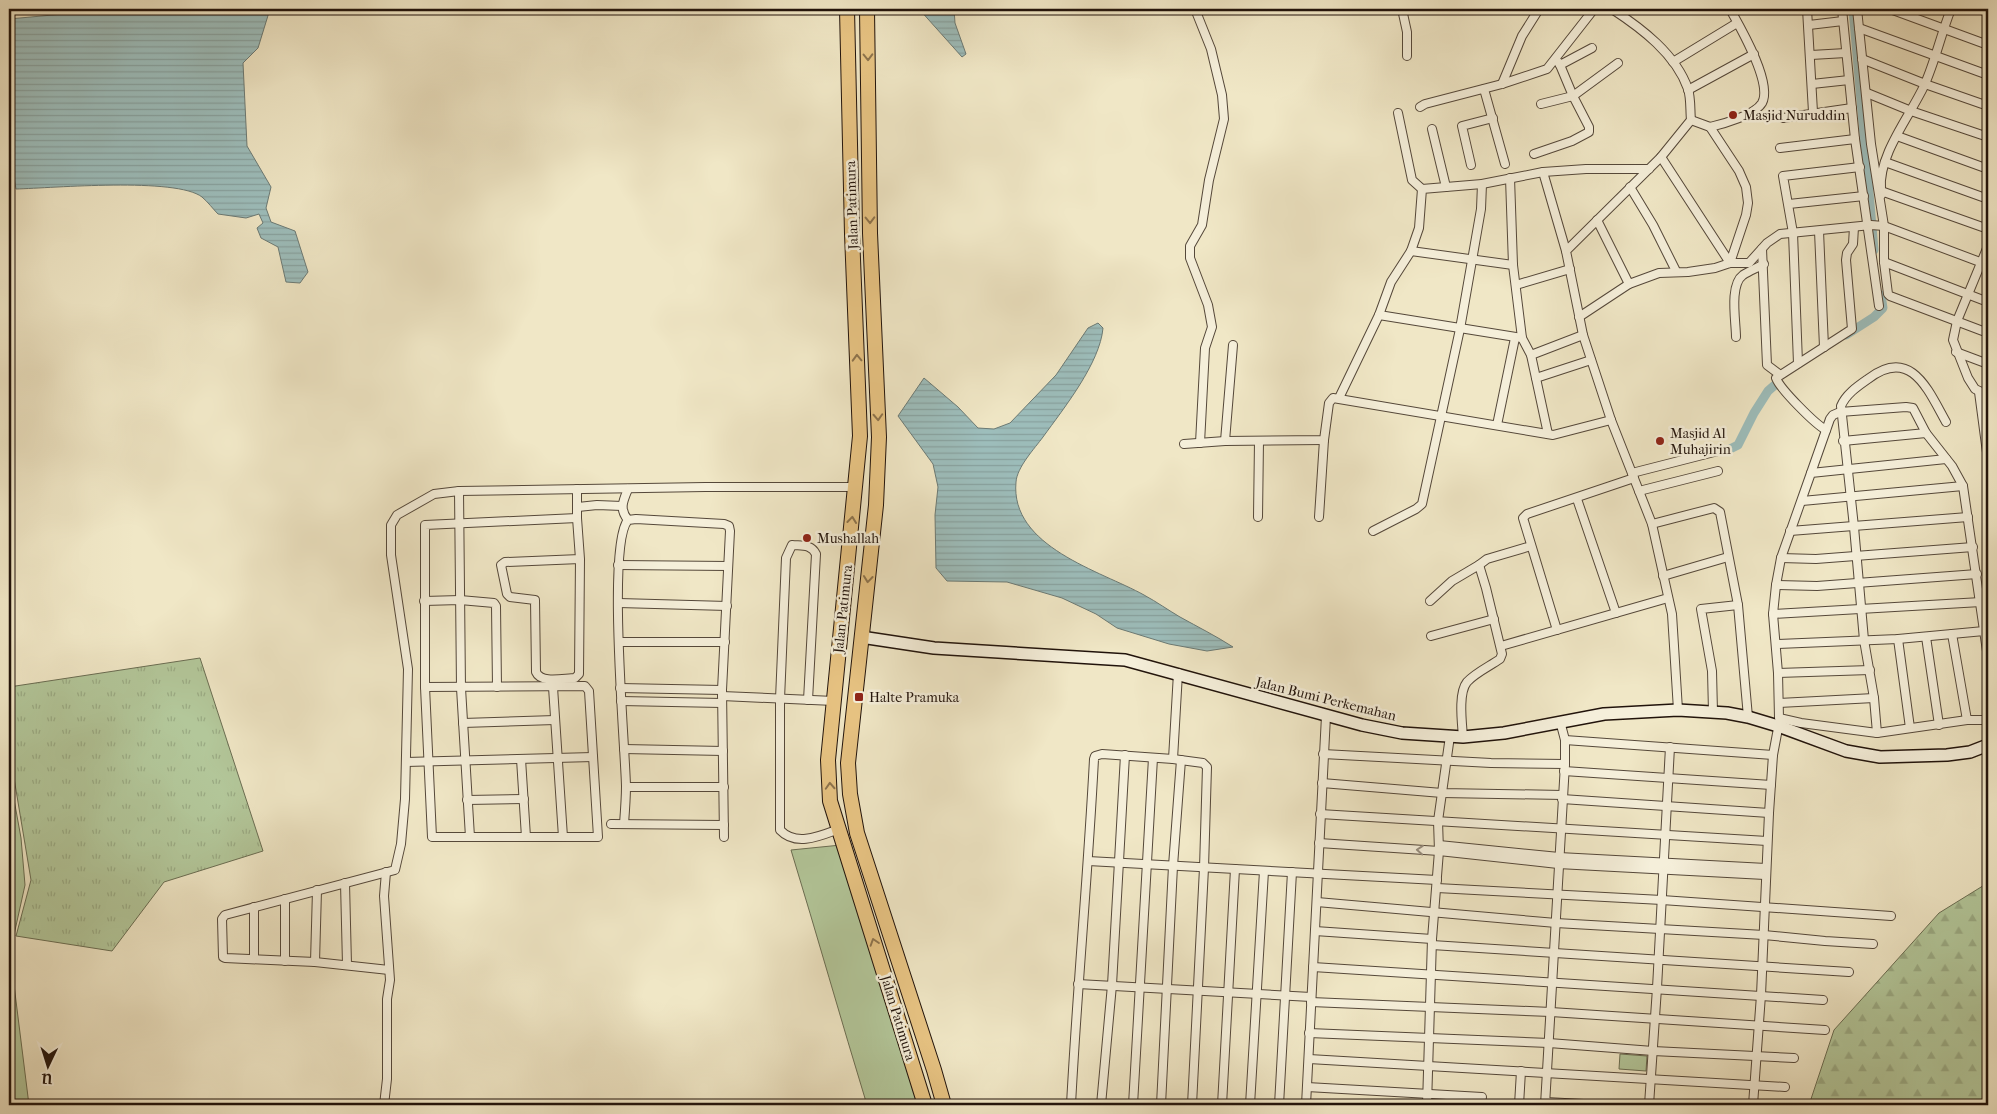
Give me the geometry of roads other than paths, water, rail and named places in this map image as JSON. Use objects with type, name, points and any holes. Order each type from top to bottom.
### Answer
[{"type":"highway","name":"Jalan Patimura","points":[[847,9],[860,436],[828,760],[830,801],[925,1105]]},
{"type":"highway","name":"Jalan Patimura","points":[[867,9],[870,233],[879,437],[876,504],[848,763],[850,794],[857,833],[944,1105]]},
{"type":"highway","points":[[883,969],[900,964]]},
{"type":"street","points":[[1195,9],[1211,49],[1222,95],[1224,119],[1202,225],[1190,246],[1190,258],[1208,305],[1212,327],[1205,348],[1200,443]]},
{"type":"street","points":[[1402,9],[1407,32],[1407,56]]},
{"type":"street","points":[[1502,84],[1522,36],[1539,9]]},
{"type":"street","points":[[1558,61],[1594,9]]},
{"type":"street","points":[[1566,251],[1661,157],[1691,120],[1688,90],[1673,62],[1638,26],[1612,9]]},
{"type":"street","points":[[1710,127],[1740,118],[1758,107],[1763,102],[1765,91],[1754,54],[1730,9]]},
{"type":"street","points":[[1807,9],[1813,112]]},
{"type":"street","points":[[1842,9],[1855,139],[1864,196],[1871,225],[1880,306]]},
{"type":"street","points":[[1857,9],[1870,144],[1884,226],[1884,262],[1888,294],[1988,333]]},
{"type":"street","points":[[1890,9],[1988,45]]},
{"type":"street","points":[[1880,207],[1880,182],[1885,162],[1925,84],[1951,9]]},
{"type":"street","points":[[1978,9],[1988,12]]},
{"type":"street","points":[[1809,26],[1843,21]]},
{"type":"street","points":[[1673,62],[1737,23]]},
{"type":"street","points":[[1859,28],[1988,75]]},
{"type":"street","points":[[1420,107],[1547,69],[1558,61],[1592,48]]},
{"type":"street","points":[[1811,55],[1846,53]]},
{"type":"street","points":[[1688,90],[1754,54]]},
{"type":"street","points":[[1862,59],[1988,106]]},
{"type":"street","points":[[1534,154],[1572,141],[1589,132],[1589,127],[1558,61]]},
{"type":"street","points":[[1540,104],[1573,96],[1618,63]]},
{"type":"street","points":[[1812,84],[1849,80]]},
{"type":"street","points":[[1484,89],[1505,164]]},
{"type":"street","points":[[1866,93],[1911,111],[1988,137]]},
{"type":"street","points":[[1783,118],[1813,112],[1852,108]]},
{"type":"street","points":[[1398,113],[1412,180],[1422,189],[1482,184],[1543,172],[1586,169],[1649,169]]},
{"type":"street","points":[[1471,165],[1462,126],[1493,118]]},
{"type":"street","points":[[1691,120],[1710,127],[1739,171],[1747,193],[1746,215],[1730,263]]},
{"type":"street","points":[[1432,130],[1446,187]]},
{"type":"street","points":[[1897,136],[1988,169]]},
{"type":"street","points":[[1780,148],[1855,139]]},
{"type":"street","points":[[1661,157],[1730,263]]},
{"type":"street","points":[[1885,162],[1988,199]]},
{"type":"street","points":[[1798,364],[1793,233],[1783,176],[1860,167]]},
{"type":"street","points":[[1543,172],[1566,251],[1583,335],[1610,420],[1652,524],[1672,624],[1678,710]]},
{"type":"street","points":[[1497,425],[1518,338],[1510,178]]},
{"type":"street","points":[[1373,531],[1422,504],[1460,329],[1481,209],[1482,184]]},
{"type":"street","points":[[1630,187],[1653,225],[1676,271]]},
{"type":"street","points":[[1339,398],[1379,315],[1391,282],[1411,251],[1418,228],[1422,189]]},
{"type":"street","points":[[1881,191],[1988,229]]},
{"type":"street","points":[[1789,204],[1864,196]]},
{"type":"street","points":[[1597,220],[1629,284]]},
{"type":"street","points":[[1579,317],[1629,284],[1659,274],[1715,268],[1730,263],[1749,263],[1774,237],[1783,233],[1871,225],[1884,226],[1985,264]]},
{"type":"street","points":[[1826,430],[1816,424],[1776,380],[1776,376],[1798,364],[1852,327],[1846,260],[1853,244],[1854,227]]},
{"type":"street","points":[[1819,231],[1824,347]]},
{"type":"street","points":[[1988,246],[1985,264],[1968,294],[1957,321],[1953,340],[1956,352],[1968,378],[1979,392],[1988,458]]},
{"type":"street","points":[[1762,249],[1767,365],[1779,374]]},
{"type":"street","points":[[1411,251],[1513,265]]},
{"type":"street","points":[[1884,262],[1988,302]]},
{"type":"street","points":[[1736,337],[1734,294],[1736,283],[1742,276],[1764,264]]},
{"type":"street","points":[[1516,284],[1570,269]]},
{"type":"street","points":[[1379,315],[1518,338],[1531,355],[1548,434]]},
{"type":"street","points":[[1531,355],[1583,335]]},
{"type":"street","points":[[1225,441],[1233,345]]},
{"type":"street","points":[[1956,352],[1988,364]]},
{"type":"street","points":[[1536,378],[1591,360]]},
{"type":"street","points":[[1877,733],[1874,698],[1864,640],[1851,497],[1840,412],[1844,400],[1869,378],[1881,370],[1899,368],[1907,369],[1920,378],[1946,422]]},
{"type":"street","points":[[1979,392],[1988,395]]},
{"type":"street","points":[[1319,517],[1324,440],[1330,399],[1339,398],[1553,436],[1610,420]]},
{"type":"street","points":[[1753,1105],[1763,965],[1767,841],[1773,755],[1779,722],[1778,673],[1773,614],[1776,585],[1781,558],[1831,417],[1840,412],[1911,407],[1926,433],[1946,459],[1963,486],[1988,658]]},
{"type":"street","points":[[1844,441],[1926,433]]},
{"type":"street","points":[[1184,444],[1225,441],[1324,440]]},
{"type":"street","points":[[1258,517],[1259,441]]},
{"type":"street","points":[[1557,630],[1522,520],[1525,516],[1577,499],[1633,476],[1722,450]]},
{"type":"street","points":[[1811,473],[1946,459]]},
{"type":"street","points":[[1639,491],[1718,471]]},
{"type":"street","points":[[388,970],[347,964],[223,957],[222,919],[225,915],[395,870],[401,844],[406,762],[408,669],[391,555],[391,525],[397,515],[434,494],[459,491],[745,486],[856,488]]},
{"type":"street","points":[[1802,501],[1963,486]]},
{"type":"street","points":[[577,489],[578,507],[576,518],[580,559],[578,676],[542,679],[536,676],[536,600],[510,597],[507,594],[501,565],[505,562],[580,559]]},
{"type":"street","points":[[628,489],[622,506],[622,513],[628,520],[727,524],[730,532],[722,696],[724,837]]},
{"type":"street","points":[[459,491],[460,688],[470,837]]},
{"type":"street","points":[[1577,499],[1616,613]]},
{"type":"street","points":[[578,507],[597,505],[622,506]]},
{"type":"street","points":[[1652,524],[1714,508],[1720,512],[1738,605],[1748,717]]},
{"type":"street","points":[[1790,531],[1968,517]]},
{"type":"street","points":[[425,687],[584,686],[589,689],[598,837],[432,837],[425,687],[424,526],[428,523],[576,518]]},
{"type":"street","points":[[624,824],[626,787],[620,688],[618,566],[623,528],[628,520]]},
{"type":"street","points":[[808,700],[816,554],[809,546],[792,545],[786,558],[780,699],[780,830],[787,837],[812,838],[839,829]]},
{"type":"street","points":[[1430,602],[1452,580],[1487,559],[1531,546]]},
{"type":"street","points":[[1781,558],[1816,559],[1973,547]]},
{"type":"street","points":[[1663,576],[1728,557]]},
{"type":"street","points":[[1463,737],[1461,710],[1464,687],[1471,679],[1500,659],[1502,654],[1479,565]]},
{"type":"street","points":[[618,566],[728,566]]},
{"type":"street","points":[[1776,585],[1860,584],[1977,574]]},
{"type":"street","points":[[1501,646],[1668,598]]},
{"type":"street","points":[[424,601],[460,600],[492,603],[496,606],[497,687]]},
{"type":"street","points":[[1773,614],[1981,602]]},
{"type":"street","points":[[619,603],[727,606]]},
{"type":"street","points":[[1712,712],[1712,671],[1701,609],[1738,605]]},
{"type":"street","points":[[1431,636],[1494,619]]},
{"type":"street","points":[[1776,644],[1898,639],[1984,631]]},
{"type":"street","points":[[1952,634],[1967,720]]},
{"type":"street","name":"Jalan Bumi Perkemahan","points":[[861,637],[934,648],[1125,660],[1178,673],[1226,689],[1362,726],[1402,733],[1463,737],[1504,733],[1604,714],[1678,710],[1712,712],[1779,722],[1846,751],[1880,757],[1947,755],[1970,752],[1988,745]]},
{"type":"street","points":[[1926,637],[1939,725]]},
{"type":"street","points":[[1898,639],[1910,728]]},
{"type":"street","points":[[620,642],[725,642]]},
{"type":"street","points":[[1778,673],[1870,670]]},
{"type":"street","points":[[1161,1105],[1173,866],[1178,673]]},
{"type":"street","points":[[553,687],[563,837]]},
{"type":"street","points":[[620,688],[722,696],[834,701]]},
{"type":"street","points":[[621,701],[722,696]]},
{"type":"street","points":[[1779,702],[1874,698]]},
{"type":"street","points":[[1306,1105],[1326,716]]},
{"type":"street","points":[[463,723],[555,720]]},
{"type":"street","points":[[1779,722],[1877,733],[1967,720],[1988,720]]},
{"type":"street","points":[[1560,721],[1565,740],[1564,768],[1545,1103],[1602,1105]]},
{"type":"street","points":[[1427,1105],[1432,942],[1436,912],[1439,848],[1438,821],[1450,736]]},
{"type":"street","points":[[1565,740],[1773,755]]},
{"type":"street","points":[[1649,1105],[1661,930],[1670,747]]},
{"type":"street","points":[[624,749],[723,751]]},
{"type":"street","points":[[1076,1105],[1071,1105],[1094,757],[1102,754],[1177,759],[1203,763],[1207,767],[1192,1105]]},
{"type":"street","points":[[1323,754],[1564,768],[1771,785]]},
{"type":"street","points":[[1102,1105],[1112,985],[1125,755]]},
{"type":"street","points":[[406,762],[593,757]]},
{"type":"street","points":[[1133,1105],[1153,758]]},
{"type":"street","points":[[522,759],[526,837]]},
{"type":"street","points":[[1322,783],[1442,793],[1562,797],[1769,812]]},
{"type":"street","points":[[626,787],[724,787]]},
{"type":"street","points":[[467,800],[524,798]]},
{"type":"street","points":[[1320,814],[1561,827],[1767,841]]},
{"type":"street","points":[[611,824],[724,824]]},
{"type":"street","points":[[1319,843],[1439,848],[1559,860],[1766,872]]},
{"type":"street","points":[[1088,861],[1292,872],[1556,894],[1891,916]]},
{"type":"street","points":[[1222,1105],[1235,869]]},
{"type":"street","points":[[1250,1105],[1264,871]]},
{"type":"street","points":[[384,1105],[388,1079],[387,999],[390,980],[384,896],[386,872]]},
{"type":"street","points":[[1279,1105],[1292,872]]},
{"type":"street","points":[[345,883],[347,964]]},
{"type":"street","points":[[315,962],[317,890]]},
{"type":"street","points":[[285,899],[285,961]]},
{"type":"street","points":[[1317,902],[1556,923],[1764,935],[1826,942],[1873,944]]},
{"type":"street","points":[[254,907],[254,959]]},
{"type":"street","points":[[1315,931],[1555,953],[1659,958],[1849,972]]},
{"type":"street","points":[[1313,967],[1822,1000]]},
{"type":"street","points":[[1078,984],[1285,995],[1311,999],[1430,1007],[1551,1012],[1825,1030]]},
{"type":"street","points":[[1309,1033],[1549,1043],[1652,1051],[1794,1058]]},
{"type":"street","points":[[1309,1059],[1785,1087]]},
{"type":"street","points":[[1519,1105],[1521,1071]]},
{"type":"street","points":[[1307,1087],[1482,1098]]},
{"type":"water","points":[[95,9],[270,9],[258,48],[243,63],[247,146],[271,187],[266,208],[271,222],[295,231],[308,272],[300,283],[286,282],[278,247],[261,238],[257,228],[263,223],[259,214],[246,218],[218,214],[202,197],[188,191],[167,187],[113,185],[16,189],[9,147],[9,19],[85,12]]},
{"type":"water","points":[[919,9],[954,9],[955,23],[966,54],[962,57]]},
{"type":"water","points":[[1098,323],[1103,328],[1095,356],[1088,370],[1080,385],[1027,458],[1017,476],[1018,505],[1027,524],[1043,540],[1062,554],[1144,595],[1233,647],[1207,651],[1169,644],[1117,628],[1096,614],[1062,598],[1007,582],[947,581],[936,568],[935,515],[938,487],[933,464],[898,416],[924,378],[958,407],[978,428],[994,429],[1010,423],[1056,375],[1088,328]]},
{"type":"waterway","points":[[1853,9],[1874,250]]},
{"type":"waterway","points":[[1846,335],[1874,317],[1883,308],[1881,295]]},
{"type":"waterway","points":[[1728,450],[1738,445],[1754,413],[1768,391],[1776,384]]},
{"type":"place","name":"Masjid Nuruddin","points":[[1733,115]]},
{"type":"place","name":"Masjid Al Muhajirin","points":[[1660,441]]},
{"type":"place","name":"Mushallah","points":[[807,538]]},
{"type":"place","name":"Halte Pramuka","points":[[859,697]]}]
